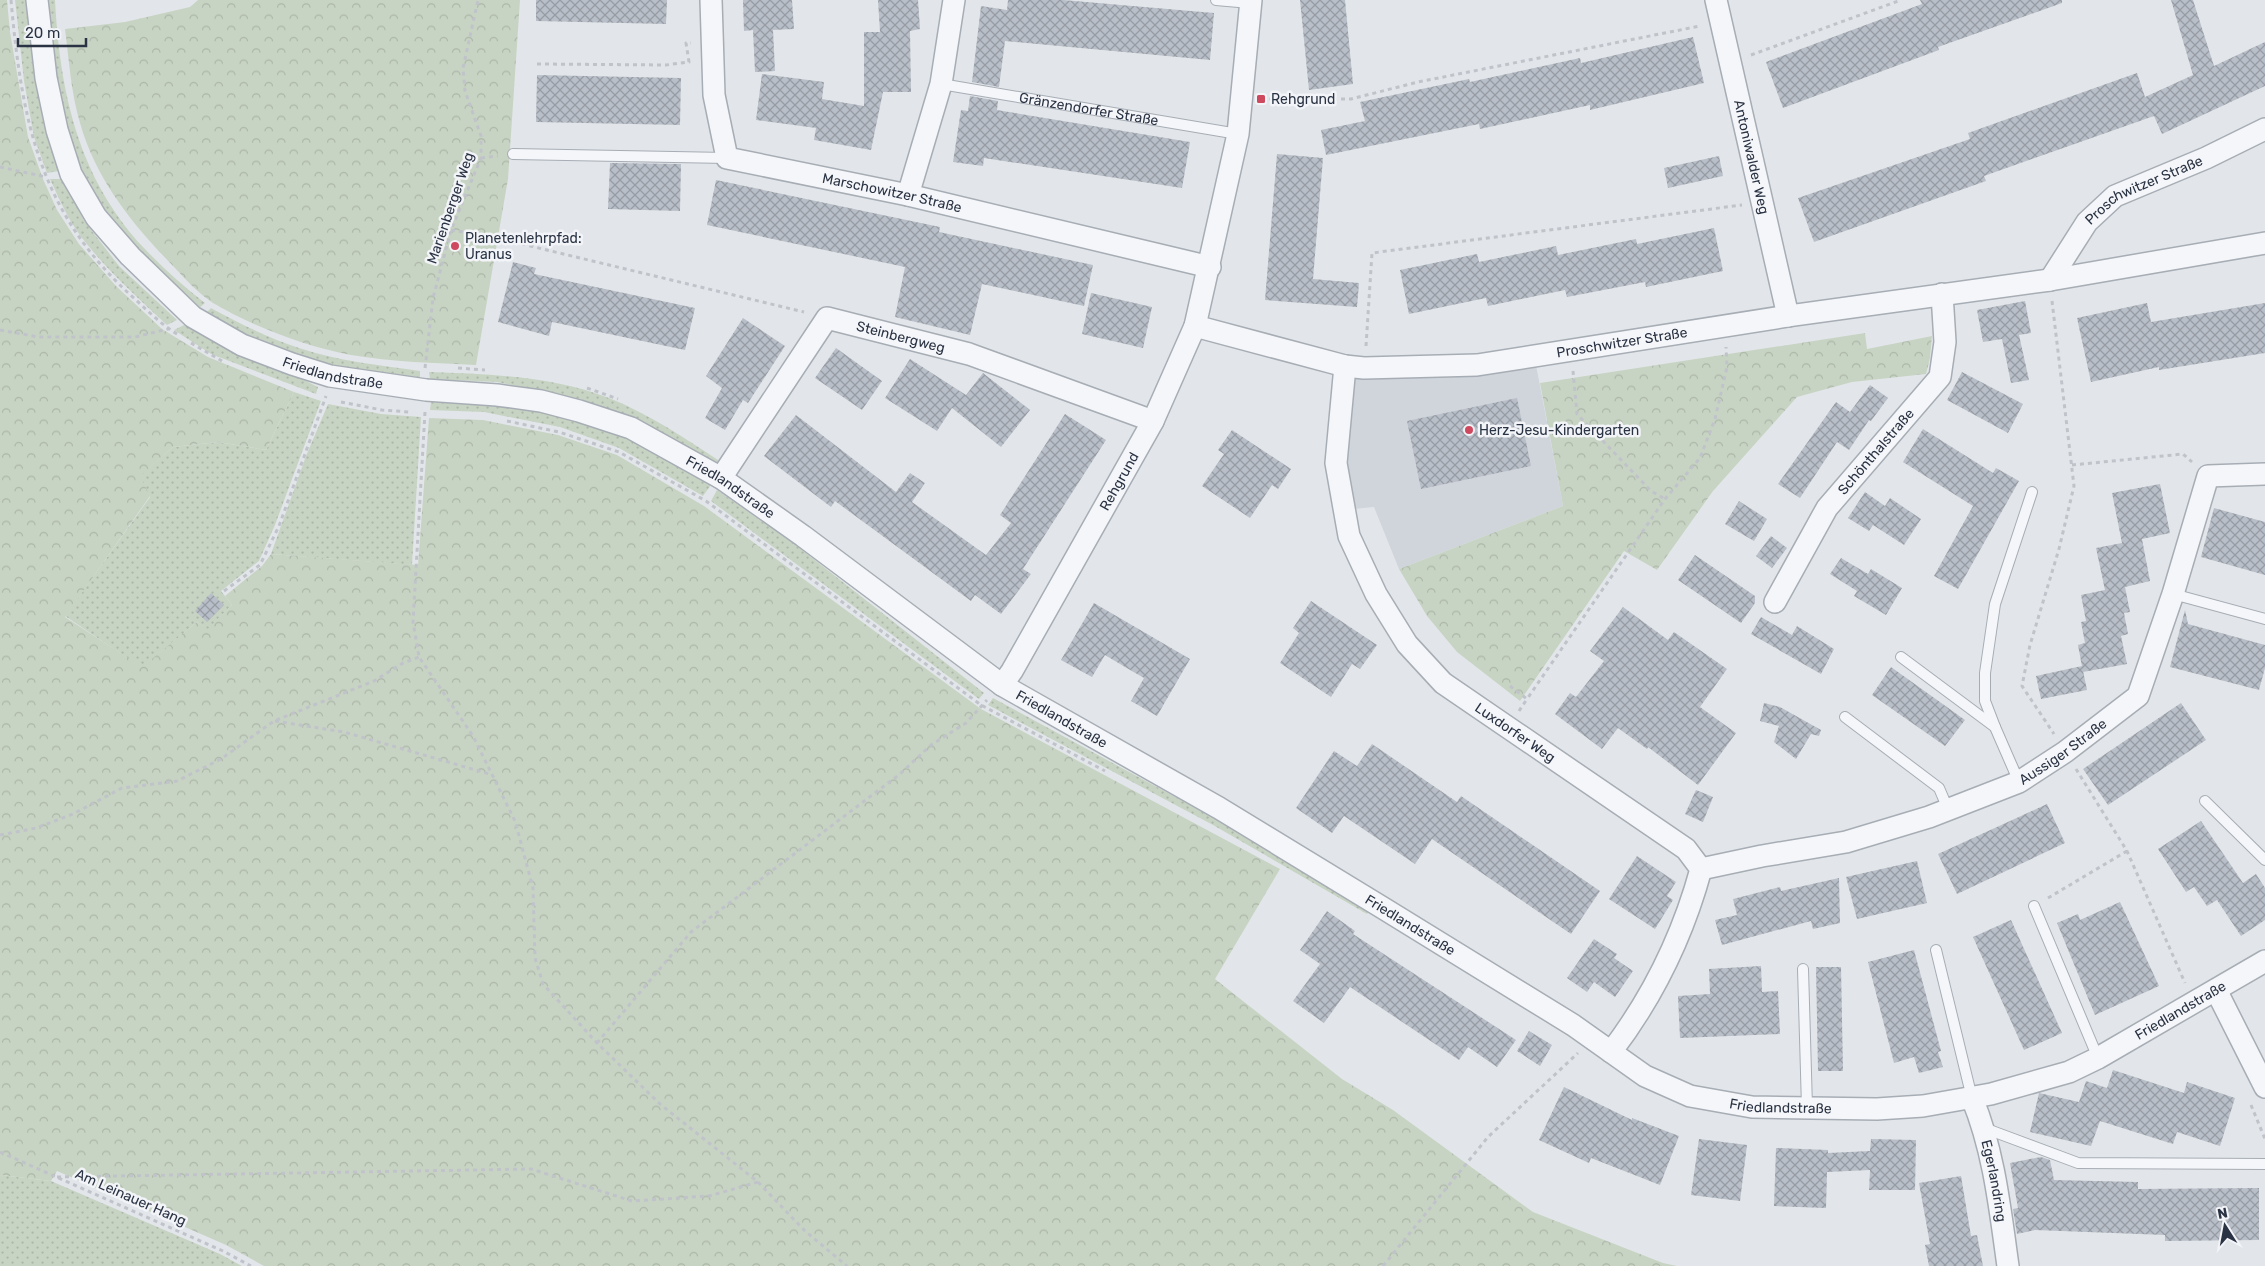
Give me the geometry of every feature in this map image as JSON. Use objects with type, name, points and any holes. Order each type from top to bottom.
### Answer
[{"type":"street","name":"Friedlandstraße","points":[[37,0],[46,78],[57,130],[71,174],[96,217],[130,256],[193,317],[242,345],[330,376],[426,390],[498,395],[541,401],[580,411],[631,428],[721,478],[804,536],[1002,685],[1219,808],[1572,1025],[1645,1076],[1690,1096],[1752,1107],[1877,1109],[1923,1106],[1972,1098],[2034,1083],[2069,1072],[2098,1058],[2265,961]]},
{"type":"street","points":[[711,0],[714,95],[727,158]]},
{"type":"street","points":[[908,195],[941,84],[954,0]]},
{"type":"street","name":"Antoniwalder Weg","points":[[1716,0],[1788,316]]},
{"type":"street","name":"Rehgrund","points":[[1002,685],[1012,671],[1153,420],[1196,326],[1238,134],[1250,2]]},
{"type":"street","name":"Proschwitzer Straße","points":[[2050,280],[2087,222],[2116,196],[2206,158],[2265,129]]},
{"type":"street","name":"Marschowitzer Straße","points":[[727,158],[908,195],[1210,267]]},
{"type":"street","name":"Proschwitzer Straße","points":[[1196,326],[1355,367],[1477,365],[1788,316],[2050,280],[2265,243]]},
{"type":"street","name":"Schönthalstraße","points":[[1775,602],[1827,508],[1940,377],[1945,342],[1942,294]]},
{"type":"street","points":[[721,478],[827,318]]},
{"type":"street","name":"Steinbergweg","points":[[827,318],[969,354],[1153,420]]},
{"type":"street","name":"Luxdorfer Weg","points":[[1355,367],[1336,463],[1349,536],[1376,594],[1407,644],[1443,683],[1686,849],[1701,869]]},
{"type":"street","points":[[2208,476],[2265,474]]},
{"type":"street","name":"Aussiger Straße","points":[[1701,869],[1762,856],[1846,842],[1948,809],[2019,782],[2066,752],[2138,696],[2173,594],[2208,476]]},
{"type":"street","points":[[1611,1052],[1666,966],[1690,910],[1701,869]]},
{"type":"street","points":[[2216,990],[2265,1087]]},
{"type":"street","name":"Egerlandring","points":[[1972,1098],[1984,1128],[2000,1204],[2008,1266]]},
{"type":"lane","points":[[1216,0],[1250,2]]},
{"type":"lane","name":"Gränzendorfer Straße","points":[[941,84],[1238,134]]},
{"type":"lane","points":[[513,154],[727,158]]},
{"type":"lane","points":[[2019,782],[1985,701],[1985,674],[1994,613],[2032,492]]},
{"type":"lane","points":[[2173,594],[2265,620]]},
{"type":"lane","points":[[1901,657],[1995,727]]},
{"type":"lane","points":[[1845,717],[1939,788],[1948,809]]},
{"type":"lane","points":[[2205,801],[2265,860]]},
{"type":"lane","points":[[2034,906],[2098,1058]]},
{"type":"lane","points":[[1936,950],[1972,1098]]},
{"type":"lane","points":[[1803,969],[1807,1107]]},
{"type":"lane","points":[[1984,1128],[2078,1163],[2265,1164]]},
{"type":"path","name":"Marienberger Weg","points":[[416,366],[425,367],[433,298],[451,230],[481,158],[481,136],[465,91],[463,68],[478,0]]},
{"type":"path","points":[[1730,63],[1901,0]]},
{"type":"path","points":[[1242,100],[1351,99],[1418,82],[1720,22]]},
{"type":"path","points":[[537,64],[666,65]]},
{"type":"path","points":[[0,167],[45,177],[71,174]]},
{"type":"path","points":[[1355,367],[1372,253],[1762,202]]},
{"type":"path","points":[[451,230],[493,238],[827,318]]},
{"type":"path","points":[[2050,280],[2074,486],[2060,549],[2030,644],[2022,686],[2066,752],[2127,851],[2194,1003]]},
{"type":"path","points":[[1510,686],[1527,699],[1666,499],[1700,458],[1715,419],[1728,367],[1724,326]]},
{"type":"path","points":[[0,330],[38,337],[135,337],[168,329]]},
{"type":"path","points":[[1571,350],[1577,414],[1651,491],[1666,499]]},
{"type":"path","points":[[224,591],[260,565],[279,526],[325,399],[330,376]]},
{"type":"path","points":[[424,413],[413,622],[419,657],[473,736],[515,821],[533,888],[535,958],[543,984],[597,1043],[660,1104],[758,1182],[805,1231],[847,1266]]},
{"type":"path","points":[[2072,465],[2183,454],[2208,476]]},
{"type":"path","points":[[0,835],[36,828],[73,814],[122,788],[177,782],[221,759],[274,721],[374,681],[403,663],[419,657]]},
{"type":"path","points":[[597,1043],[692,932],[900,774],[932,745],[966,723],[981,705]]},
{"type":"path","points":[[274,721],[344,732],[493,775]]},
{"type":"path","points":[[2034,906],[2127,851]]},
{"type":"path","points":[[1383,1266],[1488,1137],[1592,1040]]},
{"type":"path","name":"Am Leinauer Hang","points":[[0,1152],[223,1251],[251,1266]]},
{"type":"path","points":[[57,1177],[532,1169],[632,1201],[709,1196],[758,1182]]},
{"type":"shaded area","points":[[1536,365],[1563,506],[1399,569],[1374,507],[1353,509],[1344,463],[1352,375]]},
{"type":"green space","points":[[0,0],[7,0],[10,32],[28,137],[43,179],[57,210],[79,244],[116,286],[162,329],[208,357],[294,392],[266,450],[218,442],[173,447],[140,476],[150,496],[65,617],[142,667],[197,622],[208,629],[232,605],[225,596],[262,566],[271,554],[418,565],[429,418],[483,420],[558,435],[617,455],[704,506],[981,709],[1280,869],[1215,979],[1342,1079],[1393,1110],[1533,1212],[1663,1263],[1677,1266],[264,1266],[226,1245],[57,1171],[51,1181],[0,1175]]},
{"type":"green space","points":[[15,0],[27,0],[31,44],[38,87],[59,171],[47,173],[34,137],[24,81]]},
{"type":"green space","points":[[49,0],[55,0],[62,68],[68,100],[76,132],[88,162],[103,192],[121,220],[143,247],[205,303],[198,309],[164,277],[110,219],[90,187],[70,136],[57,82]]},
{"type":"green space","points":[[198,0],[520,0],[508,179],[476,365],[398,361],[351,355],[297,341],[262,328],[229,312],[203,295],[187,281],[130,218],[106,183],[87,144],[74,100],[65,29],[125,22],[190,7]]},
{"type":"green space","points":[[50,179],[62,179],[85,222],[119,266],[177,320],[167,325],[105,265],[75,228]]},
{"type":"green space","points":[[211,308],[243,325],[287,344],[344,359],[420,371],[420,378],[347,369],[292,353],[204,315]]},
{"type":"green space","points":[[184,325],[237,354],[292,374],[318,387],[316,394],[211,354],[174,330]]},
{"type":"green space","points":[[1865,333],[1867,349],[1932,336],[1926,374],[1852,382],[1797,397],[1713,491],[1657,570],[1624,551],[1520,701],[1457,652],[1427,616],[1399,569],[1563,506],[1540,383]]},
{"type":"green space","points":[[429,372],[520,378],[566,385],[588,391],[624,404],[653,419],[721,462],[718,466],[635,419],[583,400],[497,382],[430,379]]},
{"type":"green space","points":[[294,392],[321,401],[275,525],[259,561],[221,591],[232,605],[208,630],[197,622],[142,668],[65,616],[150,497],[139,476],[173,447],[218,442],[266,450]]},
{"type":"green space","points":[[431,402],[506,407],[580,421],[638,444],[711,485],[703,496],[619,448],[560,427],[484,412],[430,410]]},
{"type":"green space","points":[[328,404],[381,414],[421,417],[412,565],[271,554],[306,456]]},
{"type":"green space","points":[[717,490],[797,546],[984,693],[979,699],[711,501]]},
{"type":"green space","points":[[993,698],[1214,818],[1370,910],[1367,914],[1213,825],[988,705]]},
{"type":"green space","points":[[0,1175],[51,1181],[220,1254],[242,1266],[0,1266]]},
{"type":"building","points":[[536,0],[667,0],[666,24],[536,21]]},
{"type":"building","points":[[743,0],[792,0],[794,29],[773,30],[775,71],[755,72],[753,30],[744,31]]},
{"type":"building","points":[[878,0],[918,0],[920,29],[910,31],[911,92],[883,92],[871,150],[814,140],[816,128],[756,120],[762,74],[824,82],[822,99],[864,106],[864,32],[880,32]]},
{"type":"building","points":[[1008,0],[1063,0],[1214,13],[1210,60],[1005,41],[999,87],[972,82],[981,6],[1007,10]]},
{"type":"building","points":[[1300,0],[1345,0],[1353,84],[1309,90]]},
{"type":"building","points":[[1920,0],[2062,0],[2062,3],[1938,47],[1939,50],[1783,108],[1766,62],[1922,4]]},
{"type":"building","points":[[2171,0],[2193,0],[2214,66],[2265,42],[2265,86],[2162,134],[2154,116],[1984,176],[1986,181],[1814,242],[1798,198],[1970,139],[1968,133],[2137,73],[2145,97],[2193,75]]},
{"type":"building","points":[[1693,37],[1704,83],[1590,110],[1590,105],[1480,129],[1479,124],[1326,155],[1321,130],[1365,121],[1360,102],[1469,79],[1470,82],[1580,58],[1581,63]]},
{"type":"building","points":[[537,75],[681,78],[680,125],[536,122]]},
{"type":"building","points":[[970,96],[998,101],[997,110],[1190,142],[1182,188],[984,158],[983,166],[953,162],[961,110],[968,111]]},
{"type":"building","points":[[1277,154],[1323,158],[1313,279],[1359,283],[1357,307],[1265,300]]},
{"type":"building","points":[[1719,156],[1723,176],[1668,188],[1664,168]]},
{"type":"building","points":[[610,163],[681,164],[680,211],[608,209]]},
{"type":"building","points":[[716,180],[940,227],[939,232],[1093,265],[1084,306],[982,284],[970,335],[895,317],[905,267],[707,225]]},
{"type":"building","points":[[1714,228],[1723,271],[1646,287],[1645,282],[1567,297],[1565,290],[1488,306],[1486,298],[1409,314],[1400,270],[1477,254],[1479,262],[1556,246],[1558,255],[1636,239],[1637,244]]},
{"type":"building","points":[[513,262],[536,268],[534,274],[695,308],[685,350],[552,322],[549,336],[498,322]]},
{"type":"building","points":[[1091,293],[1152,307],[1143,348],[1082,334]]},
{"type":"building","points":[[2025,301],[2031,333],[2019,335],[2029,380],[2011,383],[2002,339],[1983,342],[1977,310]]},
{"type":"building","points":[[2147,303],[2151,322],[2265,303],[2265,353],[2159,370],[2159,367],[2091,382],[2077,318]]},
{"type":"building","points":[[743,318],[785,346],[748,403],[743,400],[725,430],[705,418],[722,388],[706,376]]},
{"type":"building","points":[[836,348],[882,381],[862,410],[815,378]]},
{"type":"building","points":[[910,359],[966,395],[983,373],[1030,410],[1001,447],[952,408],[937,431],[885,398]]},
{"type":"building","points":[[1962,372],[2023,404],[2008,433],[1947,400]]},
{"type":"building","points":[[1870,385],[1888,398],[1871,421],[1869,420],[1849,450],[1837,442],[1800,498],[1778,484],[1836,402],[1850,412]]},
{"type":"building","points":[[1517,398],[1531,466],[1421,489],[1407,421]]},
{"type":"building","points":[[1065,414],[1106,440],[1023,569],[1031,574],[1001,614],[975,595],[971,601],[835,501],[831,507],[764,456],[796,415],[896,492],[910,473],[925,483],[912,502],[986,555],[1011,523],[1000,515]]},
{"type":"building","points":[[1923,429],[1993,473],[1996,468],[2019,481],[1958,589],[1934,576],[1973,506],[1903,462]]},
{"type":"building","points":[[1232,430],[1291,469],[1278,489],[1272,485],[1250,518],[1202,486],[1224,454],[1218,450]]},
{"type":"building","points":[[2160,484],[2170,533],[2142,539],[2150,581],[2125,587],[2130,612],[2124,613],[2128,634],[2121,636],[2127,664],[2083,672],[2078,645],[2085,643],[2081,622],[2086,621],[2081,595],[2105,590],[2096,548],[2122,543],[2112,493]]},
{"type":"building","points":[[1865,492],[1885,506],[1890,498],[1921,519],[1904,545],[1873,525],[1869,531],[1848,518]]},
{"type":"building","points":[[1739,501],[1767,519],[1754,541],[1725,524]]},
{"type":"building","points":[[2214,508],[2265,522],[2265,575],[2201,557]]},
{"type":"building","points":[[1771,536],[1787,548],[1772,568],[1756,556]]},
{"type":"building","points":[[1695,555],[1755,596],[1755,603],[1741,623],[1678,580]]},
{"type":"building","points":[[1841,558],[1868,574],[1871,569],[1902,588],[1886,615],[1854,596],[1857,591],[1830,574]]},
{"type":"building","points":[[211,593],[224,605],[207,622],[195,611]]},
{"type":"building","points":[[1311,601],[1377,645],[1360,669],[1352,664],[1331,697],[1280,663],[1299,633],[1293,628]]},
{"type":"building","points":[[1094,603],[1190,659],[1157,716],[1131,701],[1144,678],[1105,655],[1092,677],[1061,660]]},
{"type":"building","points":[[1623,607],[1668,640],[1674,632],[1727,669],[1700,707],[1736,733],[1698,785],[1648,747],[1647,749],[1618,728],[1602,749],[1555,714],[1570,693],[1576,697],[1604,661],[1590,651]]},
{"type":"building","points":[[2185,610],[2188,624],[2265,645],[2265,668],[2259,690],[2170,667]]},
{"type":"building","points":[[1761,617],[1792,635],[1797,626],[1834,649],[1821,674],[1751,634]]},
{"type":"building","points":[[2082,666],[2087,690],[2041,699],[2036,676]]},
{"type":"building","points":[[1891,667],[1965,720],[1945,746],[1872,695]]},
{"type":"building","points":[[1764,703],[1780,707],[1821,730],[1819,736],[1811,734],[1796,759],[1774,742],[1779,726],[1760,721]]},
{"type":"building","points":[[2181,703],[2206,740],[2108,805],[2083,769]]},
{"type":"building","points":[[1372,744],[1457,802],[1461,796],[1600,891],[1571,934],[1432,839],[1415,864],[1344,816],[1332,833],[1296,808],[1334,751],[1357,766]]},
{"type":"building","points":[[1696,790],[1713,797],[1703,822],[1685,814]]},
{"type":"building","points":[[2047,804],[2065,843],[1957,894],[1938,854]]},
{"type":"building","points":[[2201,821],[2243,883],[2256,874],[2265,888],[2265,920],[2241,936],[2217,900],[2207,906],[2194,887],[2186,892],[2158,849]]},
{"type":"building","points":[[1637,856],[1676,882],[1667,896],[1673,900],[1655,929],[1609,899]]},
{"type":"building","points":[[1917,861],[1927,903],[1857,919],[1846,877]]},
{"type":"building","points":[[1839,878],[1840,923],[1813,929],[1811,921],[1722,945],[1715,920],[1737,915],[1733,899],[1780,887],[1781,891]]},
{"type":"building","points":[[2120,902],[2159,986],[2095,1015],[2057,923],[2078,914],[2080,920]]},
{"type":"building","points":[[1327,911],[1355,931],[1353,934],[1516,1040],[1497,1067],[1468,1047],[1459,1060],[1350,987],[1324,1023],[1293,1001],[1320,964],[1300,950]]},
{"type":"building","points":[[2011,920],[2062,1033],[2024,1050],[1973,937]]},
{"type":"building","points":[[1594,939],[1617,954],[1614,958],[1633,971],[1615,997],[1594,982],[1587,992],[1567,978]]},
{"type":"building","points":[[1914,950],[1941,1051],[1938,1052],[1943,1067],[1919,1073],[1914,1057],[1894,1063],[1868,962]]},
{"type":"building","points":[[1761,966],[1762,992],[1778,991],[1780,1034],[1680,1038],[1678,996],[1710,994],[1709,969]]},
{"type":"building","points":[[1816,967],[1841,967],[1843,1071],[1818,1071]]},
{"type":"building","points":[[1529,1031],[1552,1045],[1540,1066],[1517,1051]]},
{"type":"building","points":[[2113,1070],[2184,1093],[2187,1082],[2235,1098],[2220,1146],[2177,1132],[2173,1144],[2100,1121],[2091,1146],[2030,1132],[2039,1093],[2079,1102],[2086,1081],[2107,1088]]},
{"type":"building","points":[[1564,1087],[1632,1120],[1632,1118],[1679,1136],[1660,1185],[1591,1158],[1589,1163],[1539,1140]]},
{"type":"building","points":[[1699,1139],[1747,1145],[1740,1201],[1691,1195]]},
{"type":"building","points":[[1871,1139],[1916,1140],[1915,1190],[1869,1190],[1870,1170],[1827,1172],[1826,1208],[1774,1206],[1776,1148],[1828,1150],[1828,1153],[1870,1151]]},
{"type":"building","points":[[2041,1157],[2050,1160],[2054,1180],[2138,1182],[2138,1189],[2259,1188],[2259,1240],[2165,1241],[2165,1235],[2035,1230],[2017,1234],[2013,1209],[2018,1208],[2010,1163]]},
{"type":"building","points":[[1961,1176],[1971,1236],[1977,1235],[1983,1266],[1929,1266],[1925,1245],[1930,1244],[1919,1183]]},
{"type":"place","name":"Rehgrund","points":[[1261,99]]},
{"type":"place","name":"Planetenlehrpfad: Uranus","points":[[455,246]]},
{"type":"place","name":"Herz-Jesu-Kindergarten","points":[[1469,430]]}]
